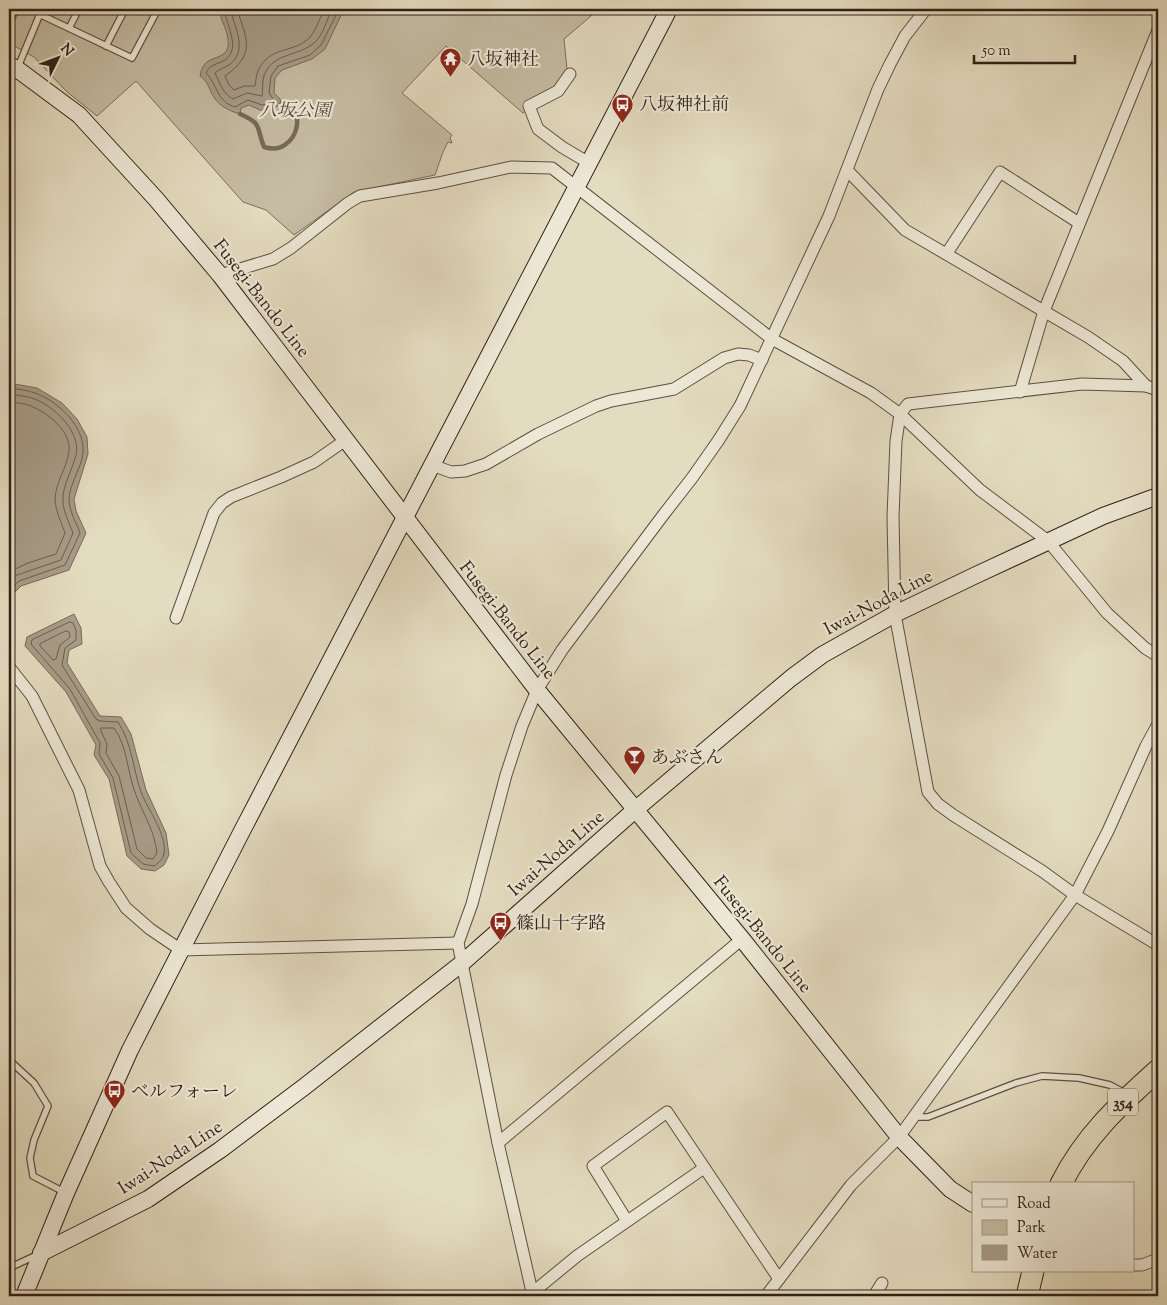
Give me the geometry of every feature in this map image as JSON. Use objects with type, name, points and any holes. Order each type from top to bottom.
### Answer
[{"type":"highway","name":"354","points":[[1062,1182],[1090,1136],[1111,1113],[1158,1070]]},
{"type":"highway","points":[[1027,1296],[1033,1272]]},
{"type":"main road","points":[[24,1296],[66,1192],[130,1050],[669,9]]},
{"type":"main road","name":"Fusegi-Bando Line","points":[[13,67],[79,115],[156,199],[220,275],[537,690],[636,809],[898,1136],[950,1189],[972,1203]]},
{"type":"main road","name":"Iwai-Noda Line","points":[[41,1253],[148,1199],[220,1150],[297,1093],[461,964],[636,809],[822,654],[894,614],[1103,516],[1158,496]]},
{"type":"street","points":[[9,16],[13,9]]},
{"type":"street","points":[[704,1168],[577,1256],[533,1294],[498,1143],[458,943],[472,904],[506,775],[522,726],[537,690],[562,650],[718,442],[740,406],[829,216],[878,89],[905,36],[926,9]]},
{"type":"street","points":[[1020,392],[1044,310],[1158,34]]},
{"type":"street","points":[[570,74],[558,91],[529,106],[538,129],[589,164]]},
{"type":"street","points":[[220,275],[273,259],[291,248],[348,203],[360,196],[438,183],[511,167],[552,168],[772,339],[871,393],[900,414],[980,490],[1048,542],[1107,614],[1145,648],[1158,656]]},
{"type":"street","points":[[847,170],[905,230],[1088,337],[1123,362],[1146,386]]},
{"type":"street","points":[[947,253],[1000,172],[1079,223]]},
{"type":"street","points":[[432,465],[451,472],[465,471],[486,464],[538,434],[596,406],[611,401],[674,389],[724,358],[738,354],[749,355],[762,360]]},
{"type":"street","points":[[1158,390],[1146,386],[1082,384],[908,404],[900,414],[896,441],[893,517],[894,614],[928,792],[938,804],[953,815],[1042,871],[1075,895],[1158,945]]},
{"type":"street","points":[[176,618],[214,513],[222,503],[231,497],[314,462],[347,439]]},
{"type":"street","points":[[9,667],[32,696],[79,790],[100,866],[109,882],[126,908],[150,929],[181,950],[458,943]]},
{"type":"street","points":[[766,1296],[852,1185],[898,1136],[1075,895],[1108,831],[1146,746],[1158,724]]},
{"type":"street","points":[[498,1143],[742,940]]},
{"type":"street","points":[[627,1221],[593,1166],[668,1112],[779,1279]]},
{"type":"street","points":[[1134,1265],[1142,1265],[1158,1259]]},
{"type":"street","points":[[874,1296],[882,1283]]},
{"type":"lane","points":[[69,28],[79,9]]},
{"type":"lane","points":[[106,46],[125,9]]},
{"type":"lane","points":[[13,67],[26,50],[40,11],[69,28],[132,58],[158,9]]},
{"type":"lane","points":[[9,1060],[34,1083],[48,1106],[34,1140],[30,1158],[33,1176],[66,1192]]},
{"type":"lane","points":[[912,1117],[928,1117],[1016,1083],[1042,1076],[1079,1078],[1110,1085],[1129,1096]]},
{"type":"lane","points":[[9,1268],[41,1253]]},
{"type":"green space","name":"八坂公園","points":[[21,9],[597,9],[564,39],[567,69],[557,87],[523,113],[446,46],[402,93],[452,135],[450,138],[452,143],[448,142],[435,175],[354,192],[294,235],[266,210],[243,202],[136,81],[97,116],[66,91],[34,57],[9,43],[9,31]]},
{"type":"water","points":[[219,9],[344,9],[325,49],[312,59],[282,70],[275,78],[274,93],[280,99],[281,104],[273,109],[260,110],[249,105],[241,108],[240,114],[219,104],[213,97],[206,81],[200,76],[205,64],[222,55],[227,50],[227,35]]},
{"type":"water","points":[[9,383],[37,388],[62,403],[77,419],[87,437],[88,454],[74,499],[76,511],[86,533],[69,570],[21,586],[9,598]]},
{"type":"water","points":[[74,614],[81,628],[82,644],[69,650],[67,663],[100,716],[121,717],[131,734],[146,790],[166,833],[169,855],[164,865],[155,871],[141,869],[127,856],[109,779],[94,755],[96,745],[66,692],[25,646],[27,637]]},
{"type":"waterway","points":[[240,114],[256,124],[264,147],[278,148],[290,141],[297,123],[297,118],[292,109],[281,104]]},
{"type":"place","name":"八坂神社","points":[[451,78]]},
{"type":"place","name":"八坂神社前","points":[[623,123]]},
{"type":"place","name":"あぶさん","points":[[635,776]]},
{"type":"place","name":"篠山十字路","points":[[500,942]]},
{"type":"place","name":"ベルフォーレ","points":[[115,1110]]}]
